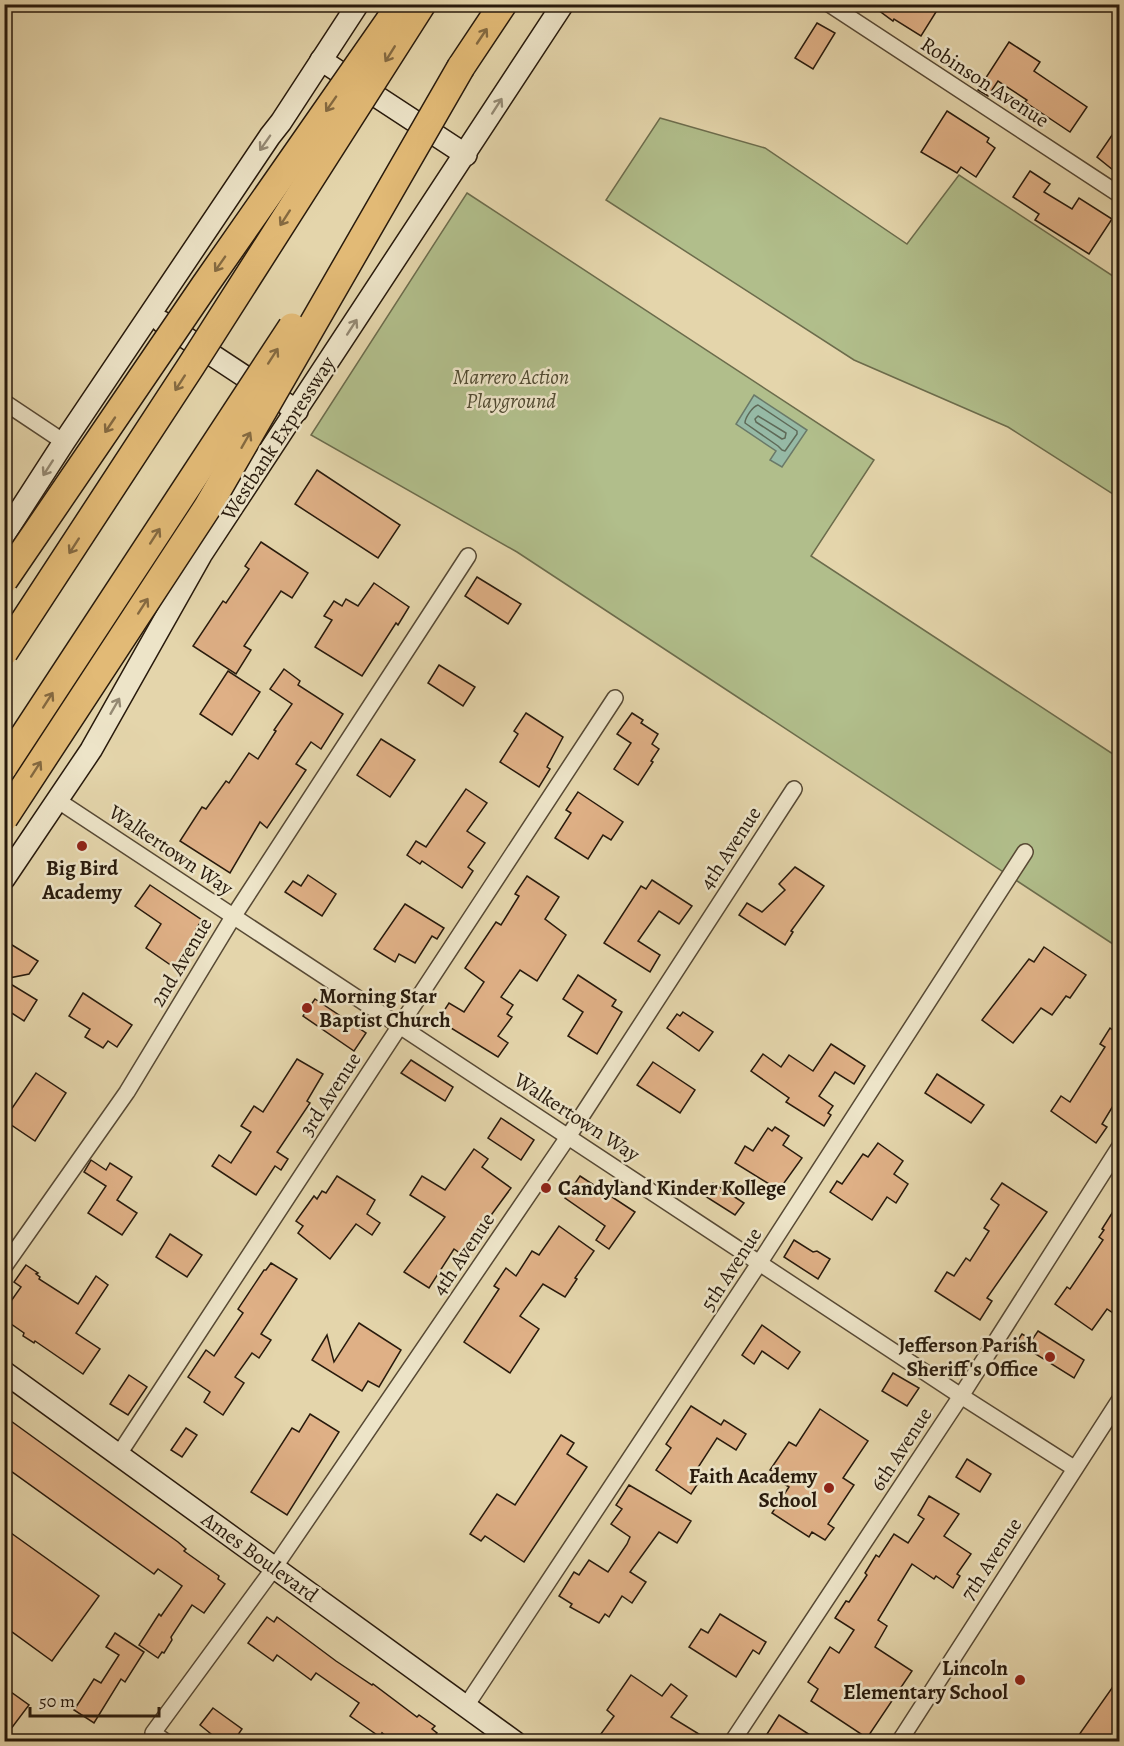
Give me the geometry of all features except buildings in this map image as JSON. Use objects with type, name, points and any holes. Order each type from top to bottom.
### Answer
[{"type":"highway","points":[[4,580],[205,285],[401,4]]},
{"type":"highway","points":[[4,652],[191,366],[422,4]]},
{"type":"highway","points":[[4,766],[503,4]]},
{"type":"highway","points":[[4,818],[207,508],[461,67]]},
{"type":"main road","points":[[4,535],[358,4]]},
{"type":"main road","name":"Westbank Expressway","points":[[4,879],[91,750],[201,555],[466,155],[563,4]]},
{"type":"main road","points":[[321,60],[466,155]]},
{"type":"main road","points":[[150,314],[297,411]]},
{"type":"main road","name":"Ames Boulevard","points":[[4,1372],[515,1742]]},
{"type":"street","name":"Robinson Avenue","points":[[829,4],[1119,195]]},
{"type":"street","points":[[4,402],[64,442]]},
{"type":"street","name":"2nd Avenue","points":[[4,1267],[127,1092],[234,917],[468,556]]},
{"type":"street","name":"3rd Avenue","points":[[119,1454],[615,698]]},
{"type":"street","name":"4th Avenue","points":[[159,1737],[568,1137],[794,789]]},
{"type":"street","name":"Walkertown Way","points":[[57,800],[961,1396],[1074,1468]]},
{"type":"street","name":"5th Avenue","points":[[466,1706],[760,1262],[1025,852]]},
{"type":"street","name":"6th Avenue","points":[[732,1742],[961,1396],[1119,1146]]},
{"type":"street","name":"7th Avenue","points":[[899,1742],[1119,1399]]},
{"type":"green space","points":[[660,118],[765,148],[907,244],[959,175],[1119,280],[1119,498],[1008,427],[854,360],[606,200]]},
{"type":"green space","name":"Marrero Action Playground","points":[[467,193],[874,460],[811,556],[1119,758],[1119,948],[517,552],[311,435]]},
{"type":"water","points":[[754,395],[807,430],[782,467],[770,460],[776,451],[736,424]]},
{"type":"place","name":"Big Bird Academy","points":[[82,846]]},
{"type":"place","name":"Morning Star Baptist Church","points":[[307,1008]]},
{"type":"place","name":"Candyland Kinder Kollege","points":[[546,1188]]},
{"type":"place","name":"Jefferson Parish Sheriff's Office","points":[[1050,1357]]},
{"type":"place","name":"Faith Academy School","points":[[829,1488]]},
{"type":"place","name":"Lincoln Elementary School","points":[[1020,1680]]}]
